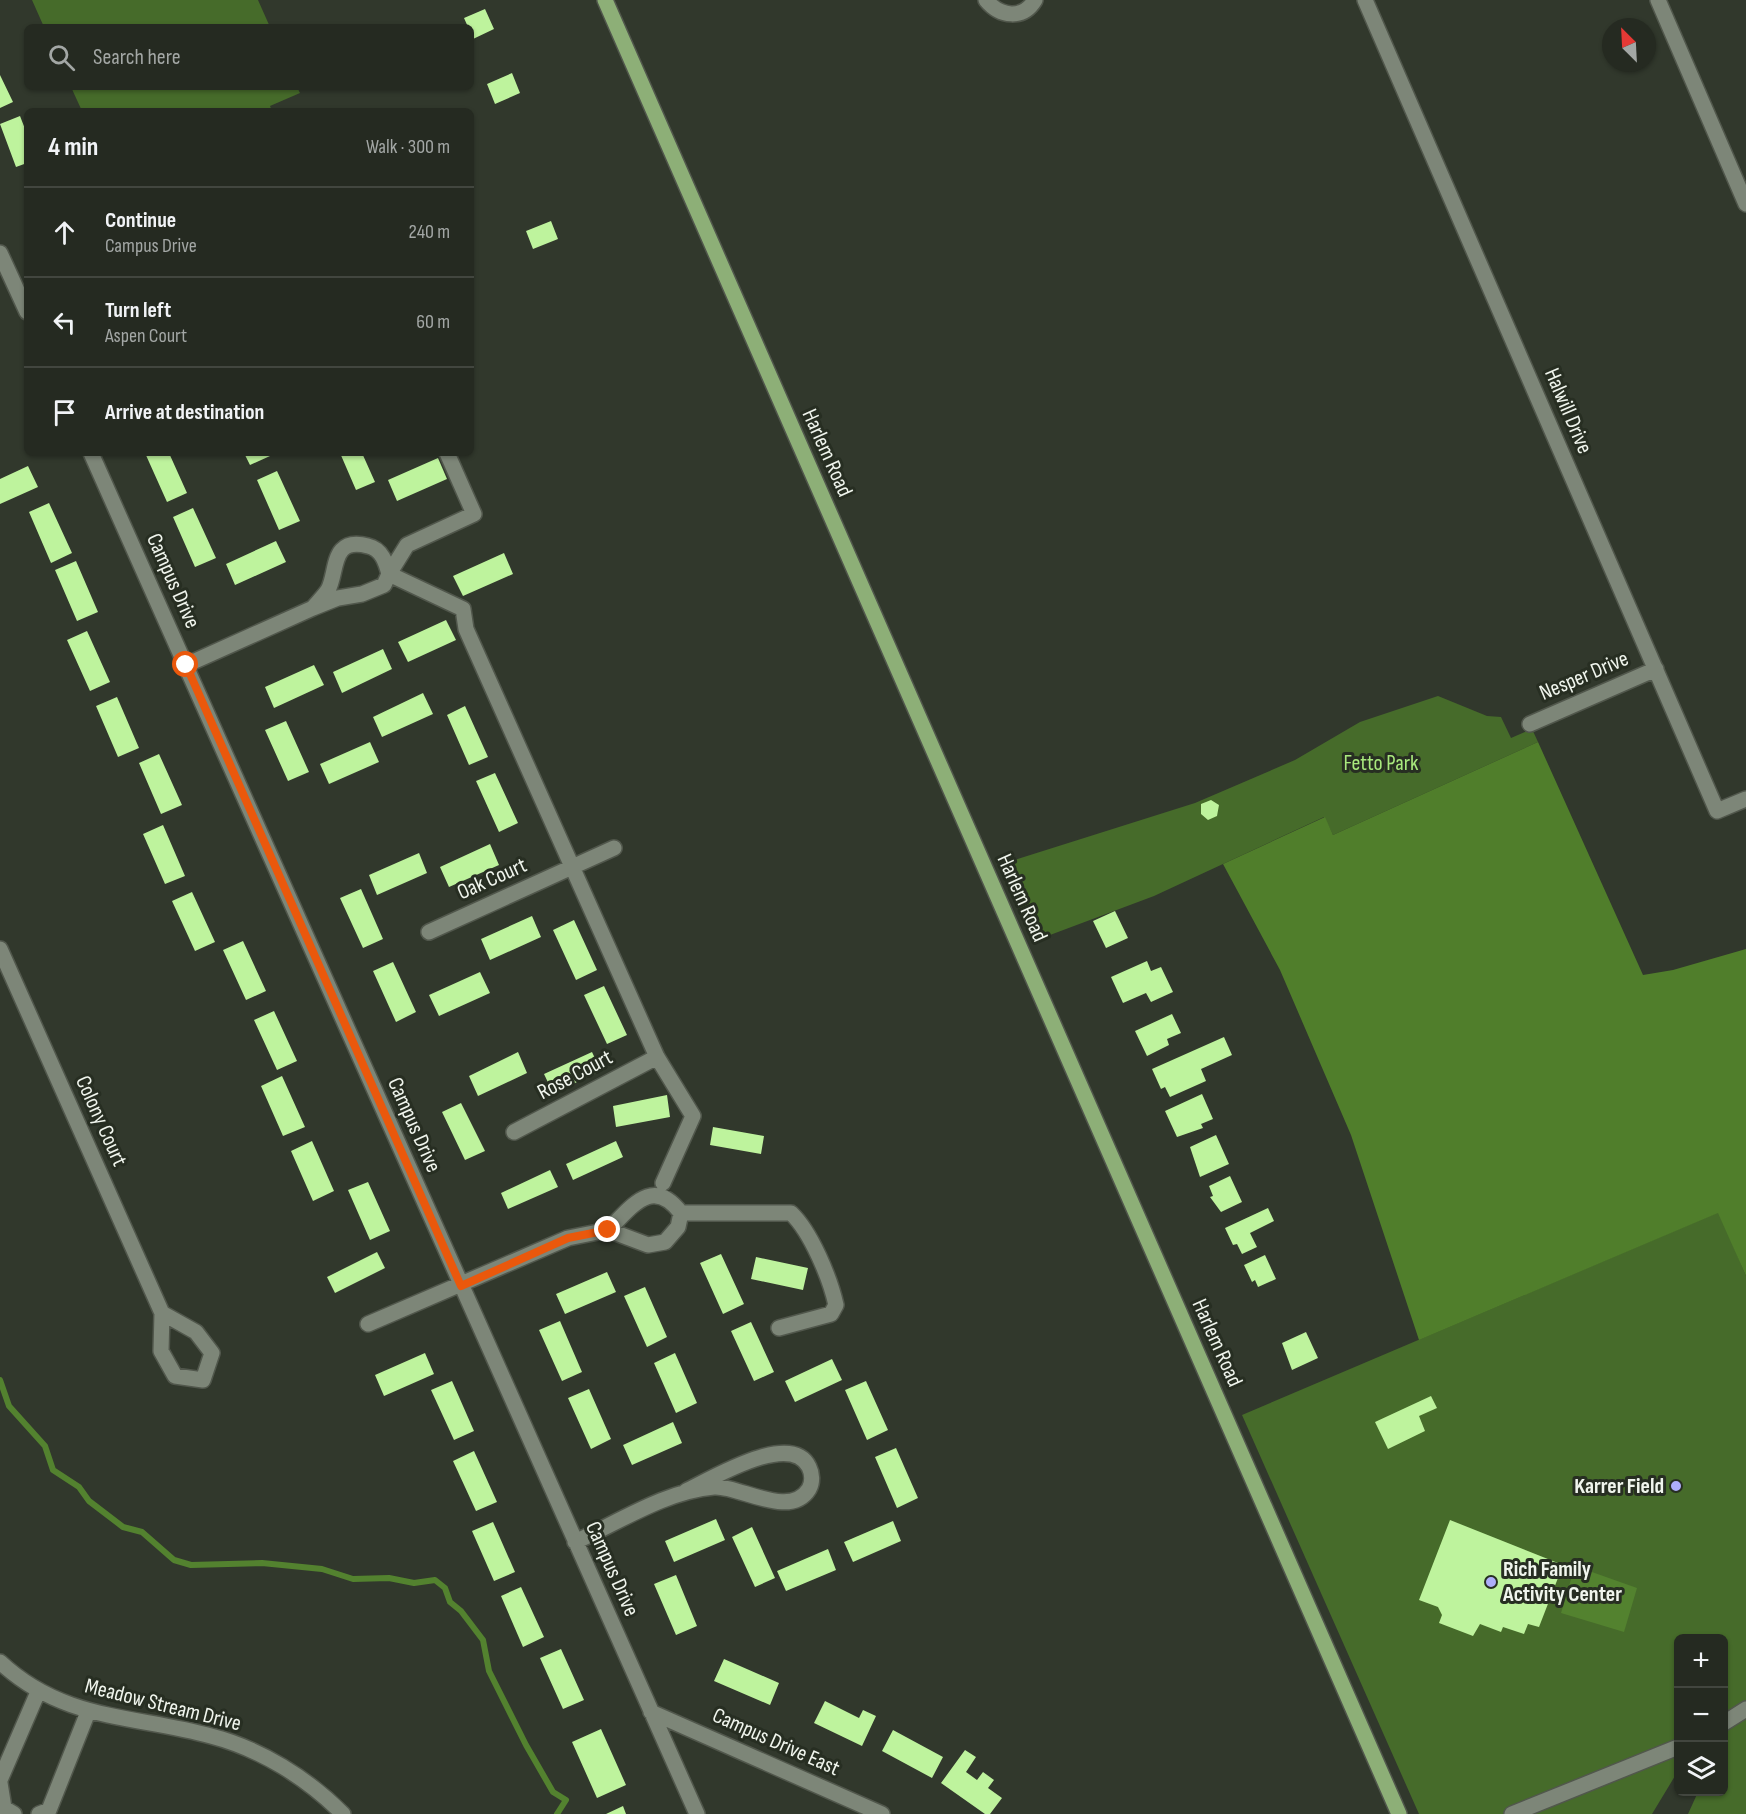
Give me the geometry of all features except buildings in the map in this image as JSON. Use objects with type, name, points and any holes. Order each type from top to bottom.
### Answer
[{"type":"main road","name":"Harlem Road","points":[[605,0],[1399,1814]]},
{"type":"street","points":[[986,0],[1000,12],[1009,14],[1027,10],[1035,0]]},
{"type":"street","name":"Halwill Drive","points":[[1365,0],[1717,811],[1746,799]]},
{"type":"street","points":[[1658,0],[1746,204]]},
{"type":"street","points":[[0,254],[24,306]]},
{"type":"street","name":"Campus Drive","points":[[92,456],[697,1814]]},
{"type":"street","points":[[186,665],[313,608],[338,598],[362,594],[384,585],[407,545],[474,514],[448,456]]},
{"type":"street","points":[[313,608],[329,588],[333,566],[341,551],[358,543],[373,547],[385,559],[389,574],[463,609],[466,629],[657,1057],[693,1116],[663,1183]]},
{"type":"street","name":"Nesper Drive","points":[[1530,724],[1656,669]]},
{"type":"street","name":"Oak Court","points":[[429,932],[614,848]]},
{"type":"street","name":"Colony Court","points":[[0,948],[162,1312],[161,1351],[175,1377],[203,1380],[212,1353],[196,1332],[162,1312]]},
{"type":"street","name":"Rose Court","points":[[514,1132],[657,1057]]},
{"type":"street","points":[[608,1230],[633,1203],[645,1196],[662,1196],[673,1203],[681,1213]]},
{"type":"street","points":[[368,1324],[461,1286],[568,1238],[608,1230],[648,1245],[666,1242],[678,1227],[681,1213]]},
{"type":"street","points":[[681,1213],[791,1213],[802,1223],[832,1290],[836,1305],[831,1314],[779,1328]]},
{"type":"street","points":[[575,1542],[753,1460],[774,1453],[794,1452],[802,1457],[812,1477],[809,1488],[801,1496],[788,1501],[769,1501],[718,1487],[686,1491]]},
{"type":"street","name":"Meadow Stream Drive","points":[[0,1662],[39,1692],[88,1712],[213,1736],[260,1755],[300,1777],[343,1814]]},
{"type":"street","points":[[14,1814],[4,1808],[0,1782],[39,1692]]},
{"type":"street","points":[[1728,1720],[1746,1709]]},
{"type":"street","points":[[39,1814],[49,1810],[88,1712]]},
{"type":"street","name":"Campus Drive East","points":[[651,1712],[882,1814]]},
{"type":"street","points":[[1512,1814],[1674,1749]]},
{"type":"green space","points":[[32,0],[258,0],[269,24],[43,24]]},
{"type":"green space","points":[[72,90],[298,90],[300,93],[270,106],[271,108],[81,108]]},
{"type":"green space","name":"Fetto Park","points":[[1438,696],[1487,716],[1501,717],[1511,738],[1532,729],[1538,742],[1333,835],[1324,817],[1154,896],[1034,941],[999,865],[1195,803],[1295,760],[1360,722]]},
{"type":"green space","points":[[1719,1212],[1746,1276],[1746,1814],[1688,1814],[1696,1796],[1728,1796],[1728,1634],[1674,1634],[1674,1778],[1652,1814],[1419,1814],[1242,1415]]},
{"type":"shaded area","points":[[1538,742],[1643,975],[1673,970],[1746,949],[1746,1276],[1718,1213],[1419,1340],[1351,1135],[1280,970],[1223,864],[1325,817],[1333,835]]},
{"type":"shaded area","points":[[1575,1566],[1637,1588],[1624,1632],[1561,1613]]},
{"type":"waterway","points":[[0,1380],[9,1406],[45,1446],[53,1470],[79,1487],[89,1501],[123,1527],[142,1532],[174,1560],[191,1565],[262,1563],[322,1569],[353,1579],[389,1578],[414,1583],[435,1580],[445,1588],[450,1602],[461,1611],[483,1640],[489,1671],[526,1745],[553,1792],[566,1800],[557,1814]]},
{"type":"place","name":"Karrer Field","points":[[1676,1486]]},
{"type":"place","name":"Rich Family Activity Center","points":[[1491,1582]]},
{"type":"route","points":[[186,665],[461,1286],[568,1238],[608,1230]]}]
